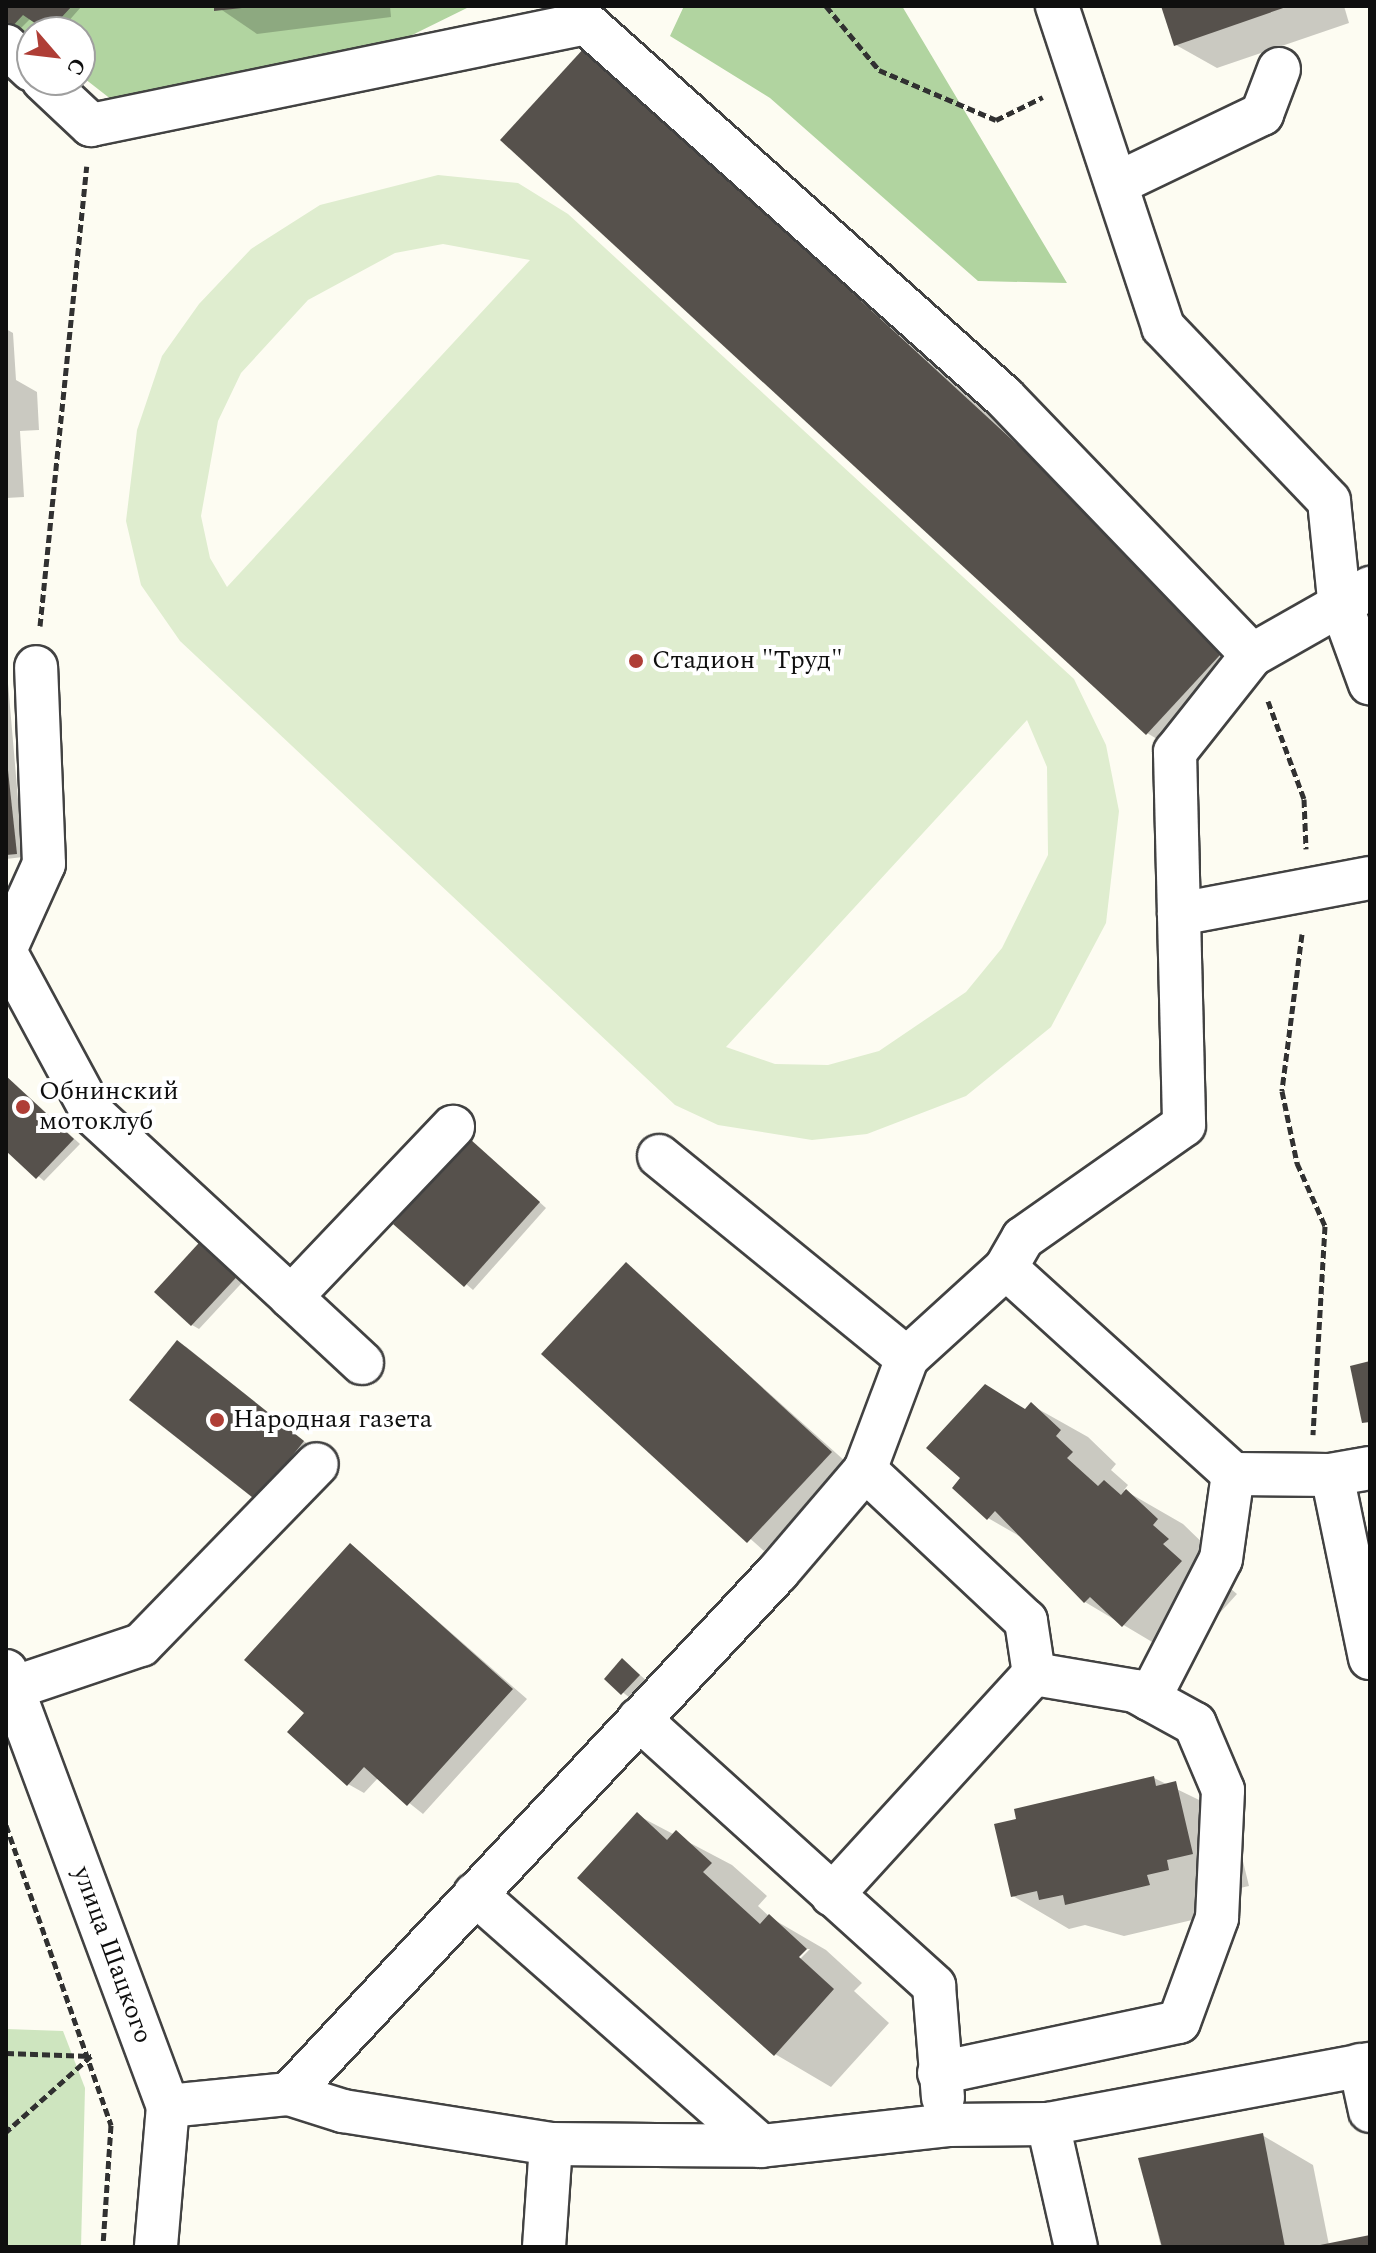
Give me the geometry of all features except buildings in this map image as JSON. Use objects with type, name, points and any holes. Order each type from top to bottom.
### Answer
[{"type":"street","points":[[1057,6],[1118,183],[1163,327],[1329,501],[1354,594],[1370,684]]},
{"type":"street","points":[[60,96],[91,125],[586,23],[1004,397],[1252,655]]},
{"type":"street","points":[[1118,183],[1262,114],[1279,69]]},
{"type":"street","points":[[289,2094],[639,1719],[690,1652],[865,1470],[907,1358],[1006,1268],[1023,1238],[1184,1125],[1175,752],[1252,655],[1354,594]]},
{"type":"street","points":[[36,667],[44,864],[6,950],[93,1114],[362,1363]]},
{"type":"street","points":[[1179,914],[1370,878]]},
{"type":"street","points":[[291,1297],[453,1127]]},
{"type":"street","points":[[659,1156],[907,1358]]},
{"type":"street","points":[[1006,1268],[1233,1474],[1340,1473],[1370,1658]]},
{"type":"street","points":[[9,1679],[141,1645],[317,1464]]},
{"type":"street","points":[[865,1470],[1026,1621],[1034,1674]]},
{"type":"street","points":[[1149,1699],[1221,1559],[1233,1474]]},
{"type":"street","points":[[939,2073],[1179,2022],[1217,1918],[1223,1790],[1195,1724],[1149,1699],[1034,1674]]},
{"type":"street","points":[[832,1895],[1034,1674]]},
{"type":"street","name":"улица Шацкого","points":[[9,1679],[168,2106],[156,2247]]},
{"type":"street","points":[[639,1719],[934,1986],[939,2073],[948,2125]]},
{"type":"street","points":[[475,1894],[761,2146]]},
{"type":"street","points":[[168,2106],[289,2094],[343,2111],[551,2144],[761,2146],[948,2125],[1048,2124],[1365,2064],[1370,2111]]},
{"type":"street","points":[[1048,2124],[1076,2247]]},
{"type":"street","points":[[544,2247],[551,2144]]},
{"type":"path","points":[[826,6],[879,70],[996,120],[1082,78]]},
{"type":"path","points":[[36,667],[91,125]]},
{"type":"path","points":[[1252,655],[1304,799],[1308,890],[1282,1091],[1297,1163],[1325,1226],[1313,1429],[1340,1473]]},
{"type":"path","points":[[6,1825],[91,2056],[111,2125],[103,2247]]},
{"type":"path","points":[[6,2053],[91,2056]]},
{"type":"path","points":[[6,2132],[91,2056]]},
{"type":"green space","points":[[6,6],[471,6],[402,40],[112,100],[96,88],[96,16],[16,16],[16,26],[6,18]]},
{"type":"green space","points":[[684,6],[902,6],[1067,283],[978,281],[770,98],[670,36]]},
{"type":"green space","points":[[438,175],[518,183],[568,214],[1074,679],[1106,745],[1119,811],[1106,923],[1051,1027],[966,1096],[867,1134],[812,1140],[718,1125],[675,1105],[180,641],[141,585],[126,521],[137,430],[162,356],[199,304],[251,249],[320,205]],"holes":[[[443,244],[530,260],[227,587],[210,558],[201,516],[218,421],[241,373],[308,300],[395,253]],[[1027,720],[1047,767],[1048,855],[1002,948],[966,992],[879,1051],[828,1065],[775,1064],[726,1047]]]},
{"type":"green space","points":[[6,2029],[63,2031],[85,2088],[81,2247],[6,2247]]},
{"type":"place","name":"Стадион \"Труд\"","points":[[636,661]]},
{"type":"place","name":"Обнинский мотоклуб","points":[[23,1107]]},
{"type":"place","name":"Народная газета","points":[[217,1420]]}]
